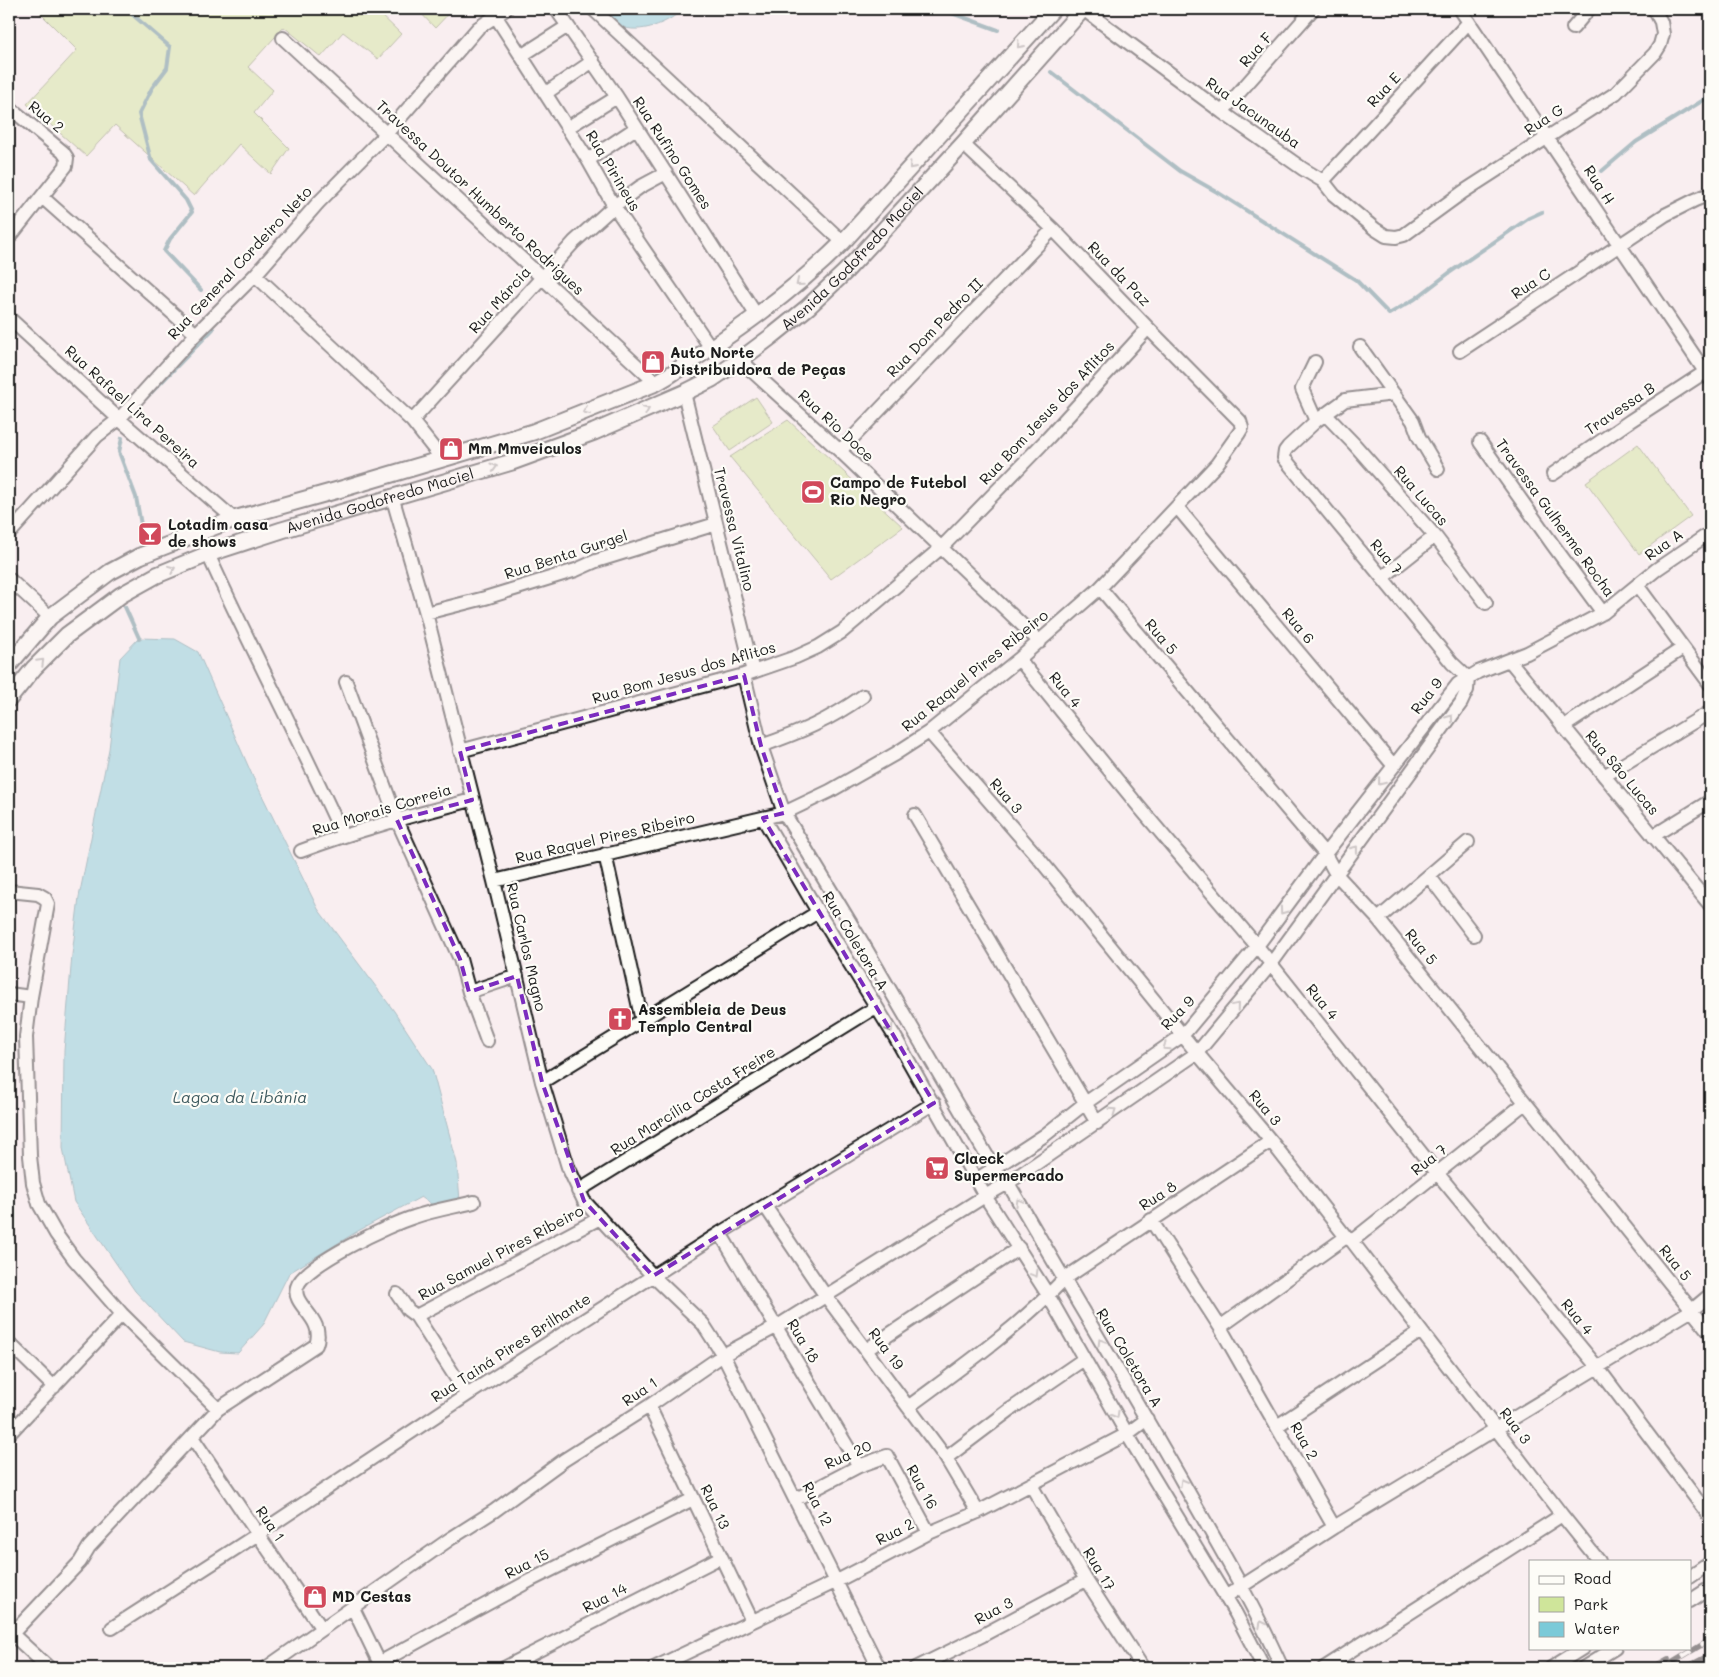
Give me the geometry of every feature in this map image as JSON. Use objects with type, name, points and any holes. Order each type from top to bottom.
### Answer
[{"type":"main road","name":"Avenida Godofredo Maciel","points":[[9,665],[50,617],[110,572],[132,560],[166,545],[234,520],[533,432],[656,383],[712,348],[757,316],[820,265],[843,242],[1053,9]]},
{"type":"main road","name":"Avenida Godofredo Maciel","points":[[9,698],[34,668],[67,635],[114,600],[157,575],[208,554],[282,530],[512,462],[594,432],[684,393],[712,378],[740,360],[808,307],[845,272],[963,144],[1083,9]]},
{"type":"street","name":"Rua Rufino Gomes","points":[[556,9],[617,97],[757,316]]},
{"type":"street","name":"Rua Jacunauba","points":[[1083,9],[1222,112],[1303,169],[1323,180],[1334,195],[1375,229],[1386,236],[1396,237],[1404,235]]},
{"type":"street","name":"Rua F","points":[[1222,112],[1314,9]]},
{"type":"street","name":"Rua H","points":[[1460,9],[1708,376]]},
{"type":"street","points":[[1573,28],[1588,9]]},
{"type":"street","name":"Rua G","points":[[1404,235],[1463,192],[1616,93],[1655,53],[1660,44],[1663,34],[1661,22],[1654,9]]},
{"type":"street","points":[[594,10],[843,242]]},
{"type":"street","name":"Rua Pirineus","points":[[497,11],[521,56],[588,160],[614,206],[712,348]]},
{"type":"street","name":"Rua General Cordeiro Neto","points":[[9,534],[98,436],[119,419],[196,334],[255,275],[318,203],[386,134],[478,28],[497,11]]},
{"type":"street","name":"Rua E","points":[[1323,180],[1469,22]]},
{"type":"street","points":[[521,56],[568,26]]},
{"type":"street","name":"Travessa Doutor Humberto Rodrigues","points":[[282,38],[656,383]]},
{"type":"street","points":[[546,93],[593,61]]},
{"type":"street","points":[[568,128],[617,97]]},
{"type":"street","name":"Rua 2","points":[[9,107],[63,152],[66,158],[66,166],[42,197]]},
{"type":"street","points":[[588,160],[636,128]]},
{"type":"street","name":"Rua da Paz","points":[[963,144],[1053,229],[1240,421],[1242,428],[1239,433]]},
{"type":"street","name":"Rua Márcia","points":[[412,421],[574,242],[614,206],[640,187],[666,173]]},
{"type":"street","name":"Rua C","points":[[1460,351],[1665,215],[1710,194]]},
{"type":"street","points":[[9,238],[42,197],[196,334]]},
{"type":"street","name":"Rua Dom Pedro II","points":[[840,451],[1053,229]]},
{"type":"street","points":[[255,275],[412,421],[442,459]]},
{"type":"street","name":"Rua Rafael Lira Pereira","points":[[9,318],[119,419],[234,520]]},
{"type":"street","name":"Rua Bom Jesus dos Aflitos","points":[[460,751],[748,674],[818,647],[842,632],[942,547],[1048,438],[1148,328]]},
{"type":"street","points":[[1360,347],[1413,422],[1419,437],[1438,469]]},
{"type":"street","name":"Rua Rio Doce","points":[[740,360],[840,451],[1040,642]]},
{"type":"street","points":[[1315,362],[1302,389],[1321,418],[1344,400],[1394,394]]},
{"type":"street","name":"Travessa B","points":[[1553,474],[1630,421],[1708,376]]},
{"type":"street","name":"Travessa Vitalino","points":[[684,393],[716,524],[748,674],[761,746],[784,813]]},
{"type":"street","name":"Rua 7","points":[[1321,418],[1288,447],[1283,455],[1285,462],[1452,663],[1476,674]]},
{"type":"street","name":"Rua Lucas","points":[[1321,418],[1354,444],[1435,536],[1486,603]]},
{"type":"street","name":"Rua Raquel Pires Ribeiro","points":[[494,880],[784,813],[830,791],[895,754],[929,732],[1019,660],[1100,588],[1217,464],[1239,433]]},
{"type":"street","name":"Travessa Gulherme Rocha","points":[[1480,442],[1603,612]]},
{"type":"street","name":"Rua Carlos Magno","points":[[392,496],[426,613],[472,800],[494,880],[542,1082],[568,1167],[584,1201],[654,1276],[703,1324],[723,1355]]},
{"type":"street","name":"Rua 6","points":[[1177,507],[1394,766]]},
{"type":"street","name":"Rua Benta Gurgel","points":[[426,613],[485,598],[716,524]]},
{"type":"street","name":"Rua A","points":[[1476,674],[1527,653],[1603,612],[1637,585],[1710,533]]},
{"type":"street","points":[[1382,578],[1435,536]]},
{"type":"street","points":[[208,554],[239,623],[311,765],[343,836]]},
{"type":"street","points":[[9,579],[50,617]]},
{"type":"street","points":[[1637,585],[1710,684]]},
{"type":"street","name":"Rua 5","points":[[1100,588],[1325,854],[1336,874],[1378,919],[1710,1333]]},
{"type":"street","points":[[1563,727],[1683,648]]},
{"type":"street","name":"Rua 4","points":[[1019,660],[1140,808],[1257,946],[1438,1174],[1598,1368],[1710,1517]]},
{"type":"street","name":"Rua São Lucas","points":[[1510,661],[1653,836],[1707,896]]},
{"type":"street","name":"Rua 9","points":[[976,1180],[1045,1135],[1084,1104],[1183,1035],[1257,946],[1449,693],[1458,684],[1476,674]]},
{"type":"street","name":"Rua 9","points":[[985,1196],[1008,1183],[1097,1123],[1197,1053],[1271,964],[1374,825],[1461,703],[1476,674]]},
{"type":"street","points":[[346,682],[397,820],[460,959],[469,992],[487,1041]]},
{"type":"street","points":[[761,746],[807,730],[844,710],[863,696]]},
{"type":"street","points":[[1604,776],[1710,712]]},
{"type":"street","name":"Rua 3","points":[[929,732],[1036,856],[1197,1053],[1271,1140],[1421,1331],[1562,1516],[1598,1560]]},
{"type":"street","name":"Rua Morais Correia","points":[[301,852],[343,836],[472,800]]},
{"type":"street","points":[[1653,836],[1710,801]]},
{"type":"street","name":"Rua Coletora A","points":[[784,813],[994,1168],[1008,1183],[1147,1419],[1243,1587],[1264,1627],[1282,1668]]},
{"type":"street","points":[[915,815],[1084,1104],[1097,1123]]},
{"type":"street","name":"Rua Coletora A","points":[[763,818],[921,1080],[985,1196],[1048,1295],[1127,1434],[1177,1514],[1264,1668]]},
{"type":"street","points":[[1378,919],[1468,842]]},
{"type":"street","points":[[605,854],[642,1021]]},
{"type":"street","points":[[1429,876],[1474,934]]},
{"type":"street","points":[[9,891],[38,894],[46,898],[48,904],[31,997],[26,1037],[30,1156],[33,1183],[39,1204],[56,1234],[74,1259],[122,1314],[218,1409]]},
{"type":"street","points":[[542,1082],[818,912]]},
{"type":"street","points":[[469,992],[517,976]]},
{"type":"street","points":[[9,994],[31,997]]},
{"type":"street","name":"Rua Marcília Costa Freire","points":[[578,1190],[876,1008]]},
{"type":"street","points":[[921,1080],[937,1070]]},
{"type":"street","name":"Rua Tainá Pires Brilhante","points":[[112,1628],[720,1233],[934,1103]]},
{"type":"street","name":"Rua 7","points":[[1220,1327],[1349,1239],[1438,1174],[1526,1104]]},
{"type":"street","name":"Rua 8","points":[[908,1407],[983,1352],[1064,1279],[1271,1140]]},
{"type":"street","name":"Rua 1","points":[[266,1668],[494,1511],[564,1460],[649,1406],[723,1355],[776,1327],[985,1196]]},
{"type":"street","points":[[49,1668],[10,1636],[80,1562],[89,1547],[218,1409],[316,1345],[319,1337],[318,1328],[297,1296],[296,1287],[301,1277],[332,1256],[378,1231],[414,1217],[474,1202]]},
{"type":"street","name":"Rua 19","points":[[766,1206],[824,1296],[946,1458],[978,1512]]},
{"type":"street","name":"Rua Samuel Pires Ribeiro","points":[[416,1316],[600,1218]]},
{"type":"street","name":"Rua 2","points":[[1151,1220],[1220,1327],[1334,1527]]},
{"type":"street","name":"Rua 18","points":[[720,1233],[858,1466]]},
{"type":"street","points":[[866,1350],[1019,1248]]},
{"type":"street","points":[[397,1294],[408,1310],[416,1316],[468,1395]]},
{"type":"street","points":[[1225,1597],[1334,1527],[1692,1310],[1710,1295]]},
{"type":"street","points":[[9,1434],[122,1314]]},
{"type":"street","points":[[1277,1426],[1421,1331]]},
{"type":"street","points":[[9,1343],[54,1387]]},
{"type":"street","name":"Rua 12","points":[[723,1355],[879,1668]]},
{"type":"street","points":[[946,1458],[1084,1359]]},
{"type":"street","name":"Rua 13","points":[[649,1406],[752,1620]]},
{"type":"street","name":"Rua 2","points":[[654,1668],[837,1581],[929,1533],[978,1512],[1127,1434],[1147,1419]]},
{"type":"street","name":"Rua 1","points":[[192,1437],[322,1629]]},
{"type":"street","name":"Rua 20","points":[[796,1499],[858,1466],[887,1456]]},
{"type":"street","name":"Rua 16","points":[[887,1456],[929,1533]]},
{"type":"street","name":"Rua 17","points":[[1031,1485],[1086,1580],[1143,1668]]},
{"type":"street","name":"Rua 15","points":[[381,1666],[531,1580],[693,1500]]},
{"type":"street","points":[[1324,1668],[1562,1516]]},
{"type":"street","name":"Rua 14","points":[[504,1668],[721,1557]]},
{"type":"street","points":[[1692,1576],[1710,1563]]},
{"type":"street","name":"Rua 3","points":[[916,1668],[1086,1580]]},
{"type":"street","points":[[1692,1600],[1710,1588]]},
{"type":"street","points":[[353,1608],[381,1666]]},
{"type":"street","points":[[1551,1668],[1580,1650]]},
{"type":"street","points":[[1583,1668],[1612,1650]]},
{"type":"highlighted area","points":[[744,675],[761,746],[784,813],[763,818],[934,1103],[653,1276],[584,1201],[542,1082],[517,976],[469,992],[460,959],[397,820],[472,800],[460,751]]},
{"type":"green space","points":[[36,9],[375,9],[401,34],[378,59],[343,32],[321,57],[284,27],[248,67],[273,90],[254,113],[289,148],[271,174],[239,144],[194,196],[115,125],[86,156],[27,104],[77,50]]},
{"type":"green space","points":[[417,9],[453,9],[435,28]]},
{"type":"green space","points":[[756,397],[773,422],[730,451],[713,426]]},
{"type":"green space","name":"Campo de Futebol Rio Negro","points":[[788,420],[903,527],[831,579],[730,457]]},
{"type":"green space","points":[[1638,444],[1691,516],[1639,554],[1586,482]]},
{"type":"water","points":[[597,9],[683,9],[662,23],[636,29],[620,26]]},
{"type":"water","name":"Lagoa da Libânia","points":[[139,638],[175,639],[198,652],[253,777],[318,909],[394,1011],[432,1069],[457,1163],[460,1201],[437,1208],[421,1197],[358,1231],[289,1273],[263,1325],[238,1353],[220,1352],[183,1342],[135,1291],[74,1202],[63,1148],[64,1051],[79,897],[109,749],[120,658]]},
{"type":"waterway","points":[[126,9],[170,47],[167,68],[152,88],[139,114],[151,160],[186,200],[192,212],[170,239],[164,251],[201,290]]},
{"type":"waterway","points":[[941,9],[998,30]]},
{"type":"waterway","points":[[1051,72],[1180,171],[1217,192],[1356,280],[1389,314],[1415,299],[1449,273],[1529,218],[1542,212]]},
{"type":"waterway","points":[[1602,171],[1636,142],[1710,96]]},
{"type":"waterway","points":[[145,399],[213,329]]},
{"type":"waterway","points":[[122,438],[119,452],[136,497],[143,536]]},
{"type":"waterway","points":[[125,607],[139,638]]},
{"type":"railway","points":[[1663,1668],[1710,1640]]},
{"type":"railway","points":[[1685,1668],[1710,1655]]},
{"type":"railway","points":[[1652,1668],[1668,1659]]},
{"type":"place","name":"Auto Norte Distribuidora de Peças","points":[[653,362]]},
{"type":"place","name":"Mm Mmveiculos","points":[[451,449]]},
{"type":"place","name":"Campo de Futebol Rio Negro","points":[[813,492]]},
{"type":"place","name":"Lotadim casa de shows","points":[[150,534]]},
{"type":"place","name":"Assembleia de Deus Templo Central","points":[[620,1019]]},
{"type":"place","name":"Claeck Supermercado","points":[[937,1168]]},
{"type":"place","name":"MD Cestas","points":[[315,1597]]}]
